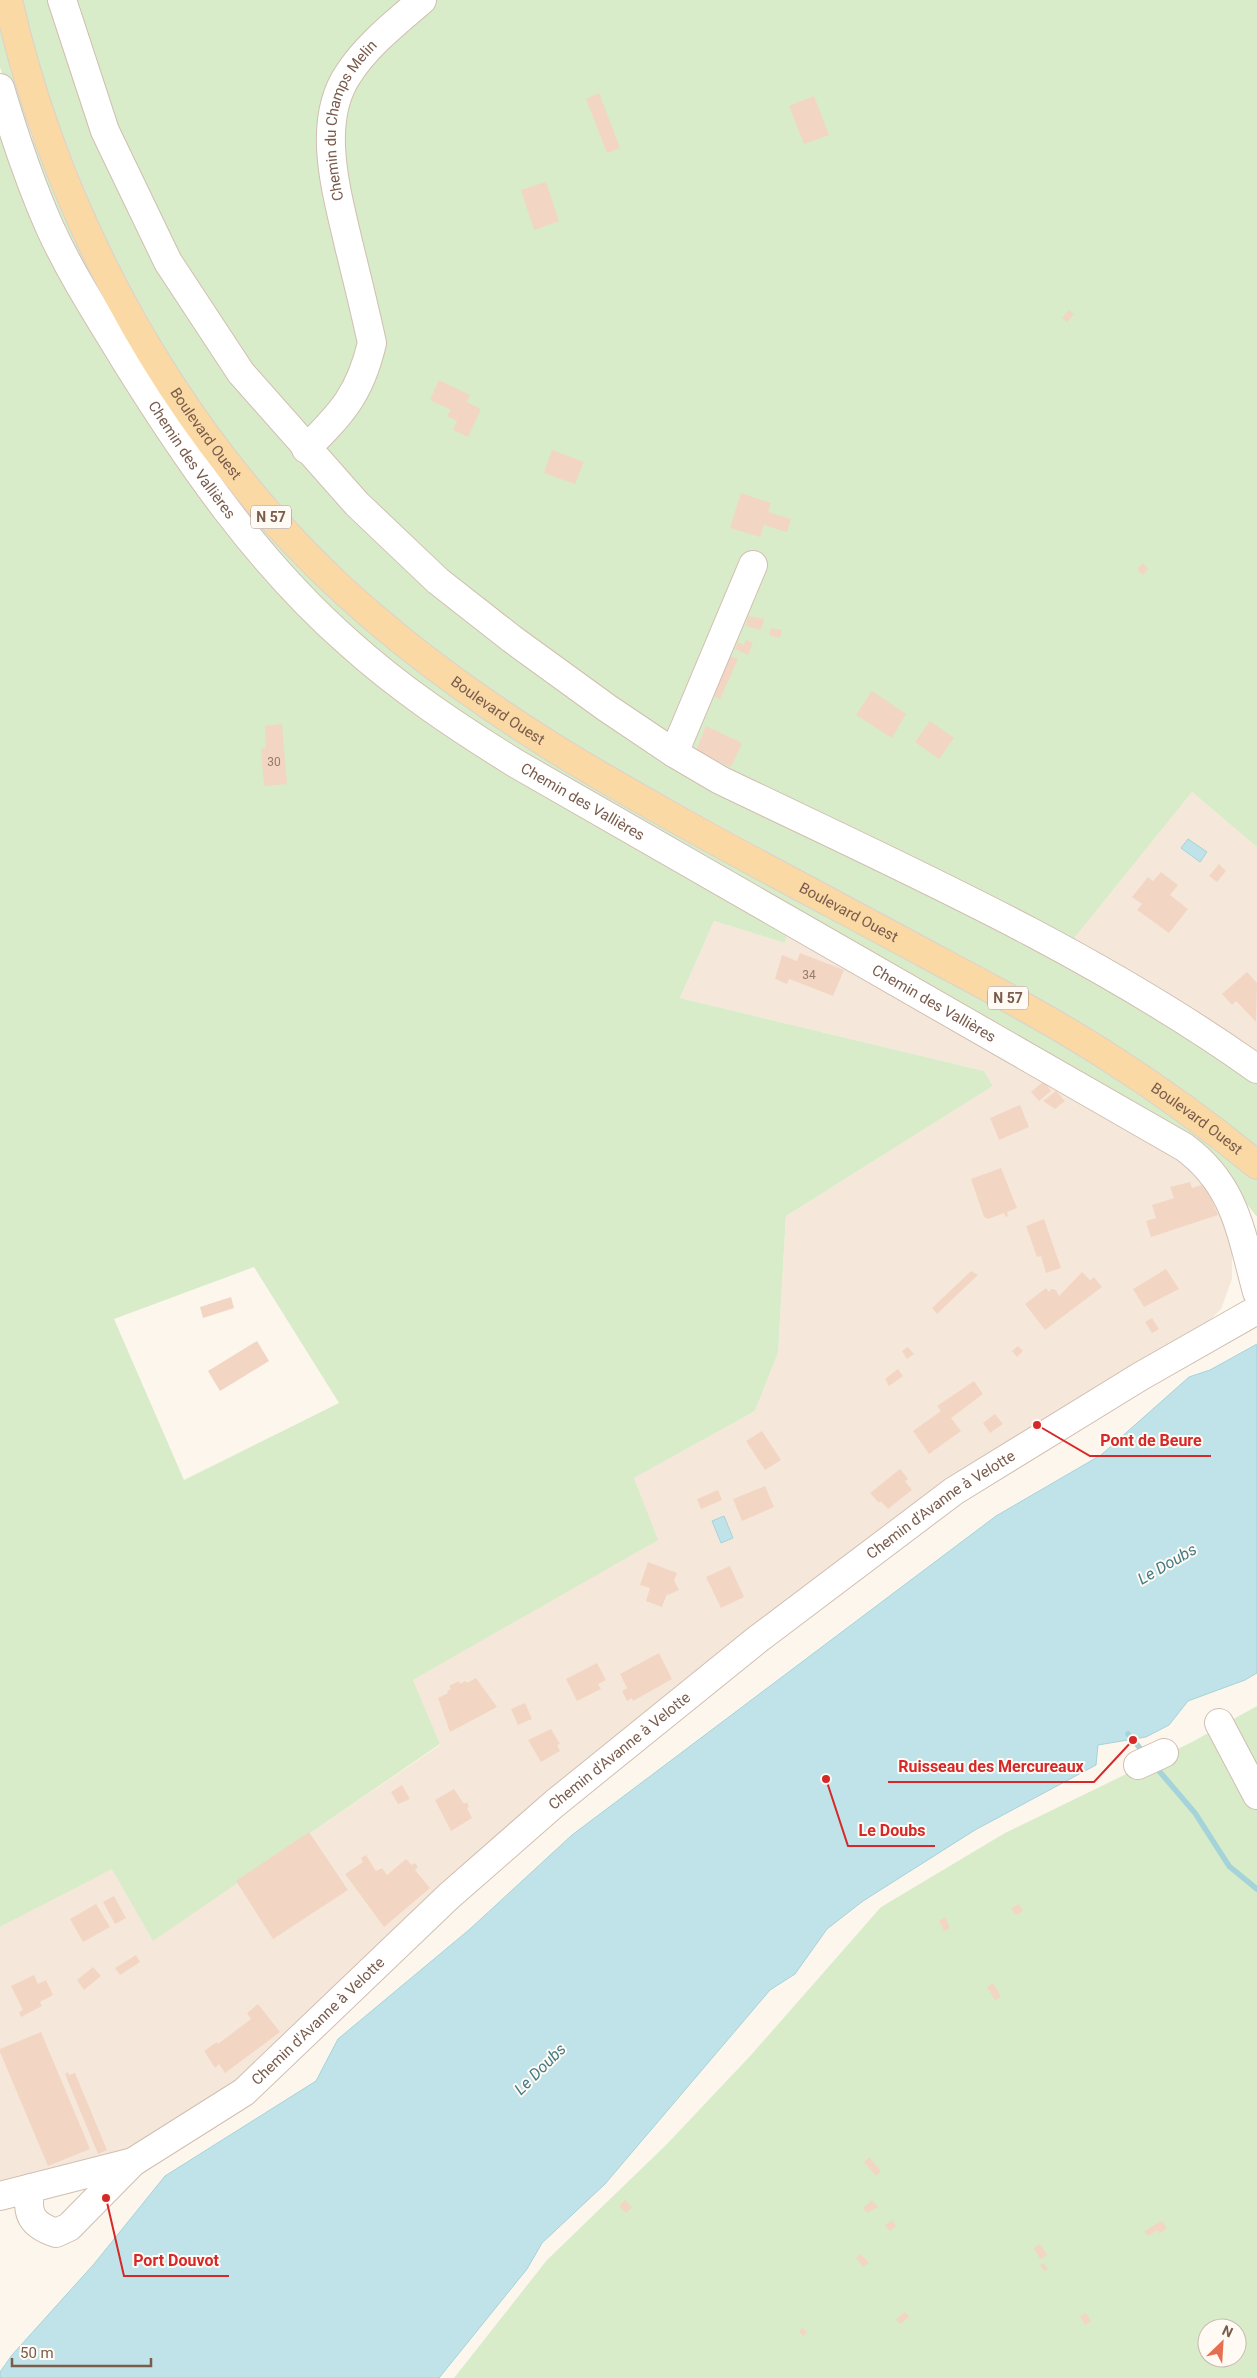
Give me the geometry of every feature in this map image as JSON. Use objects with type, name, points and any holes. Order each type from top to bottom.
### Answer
[{"type":"main road","name":"Boulevard Ouest","points":[[8,0],[25,66],[54,152],[94,246],[122,301],[172,385],[225,460],[274,519],[337,584],[407,645],[469,692],[530,733],[667,813],[1049,1021],[1170,1098],[1257,1165]]},
{"type":"street","points":[[62,0],[105,131],[168,262],[241,373],[356,504],[438,581],[512,639],[607,708],[674,753],[720,780],[1072,953],[1216,1040],[1257,1070]]},
{"type":"street","name":"Chemin du Champs Melin","points":[[306,448],[334,421],[352,397],[365,371],[372,343],[332,174],[332,124],[337,96],[349,73],[377,40],[422,0]]},
{"type":"street","name":"Chemin des Vallières","points":[[0,88],[26,170],[50,229],[115,344],[195,469],[260,551],[292,587],[348,642],[424,703],[515,763],[1184,1146],[1208,1167],[1220,1181],[1228,1196],[1257,1292]]},
{"type":"street","points":[[0,157],[26,170]]},
{"type":"street","points":[[674,753],[753,565]]},
{"type":"street","name":"Chemin d'Avanne à Velotte","points":[[0,2196],[133,2162],[244,2092],[449,1896],[554,1804],[758,1639],[954,1491],[1020,1449],[1196,1344],[1257,1310]]},
{"type":"street","points":[[1219,1723],[1257,1795]]},
{"type":"street","points":[[1138,1765],[1164,1753]]},
{"type":"street","points":[[31,2188],[29,2208],[33,2220],[41,2228],[56,2233],[69,2227],[133,2162]]},
{"type":"shaded area","points":[[1192,792],[1257,847],[1257,1061],[1072,941]]},
{"type":"shaded area","points":[[714,921],[785,943],[788,929],[1190,1159],[1222,1199],[1232,1249],[1232,1279],[1221,1309],[1201,1329],[740,1644],[191,2121],[109,2160],[0,2184],[0,1927],[112,1868],[153,1940],[440,1745],[413,1680],[657,1540],[634,1478],[755,1411],[778,1353],[786,1216],[993,1086],[984,1071],[680,998]]},
{"type":"green space","points":[[20,0],[55,0],[217,352],[516,651],[1064,958],[1257,1079],[1257,1149],[1062,1013],[594,757],[499,697],[409,630],[316,545],[234,453],[176,368],[107,246],[49,101]]},
{"type":"green space","points":[[69,0],[1257,0],[1257,847],[1192,792],[1072,941],[672,742],[464,591],[278,408],[191,284],[97,85]]},
{"type":"green space","points":[[0,23],[31,135],[77,243],[116,319],[237,497],[293,562],[395,652],[478,714],[583,781],[1041,1029],[1129,1083],[1242,1166],[1257,1180],[1257,1217],[1210,1157],[467,725],[355,641],[181,439],[43,195],[0,67]]},
{"type":"green space","points":[[0,107],[123,372],[375,676],[788,929],[785,943],[714,921],[680,998],[984,1071],[993,1086],[786,1216],[778,1353],[755,1411],[634,1478],[658,1540],[413,1680],[440,1744],[153,1941],[112,1869],[0,1927]],"holes":[[[254,1267],[339,1403],[184,1480],[114,1319]]]},
{"type":"green space","points":[[1257,1706],[1257,2378],[454,2378],[547,2260],[667,2144],[752,2054],[881,1907],[1005,1833],[1192,1742]]},
{"type":"water","points":[[1188,839],[1207,852],[1200,862],[1181,848]]},
{"type":"water","points":[[1257,1344],[1257,1673],[1245,1680],[1188,1701],[1169,1725],[1146,1737],[1098,1745],[1096,1765],[975,1830],[863,1901],[827,1929],[795,1974],[770,1990],[605,2184],[542,2243],[527,2269],[439,2378],[0,2378],[0,2372],[12,2355],[94,2264],[165,2176],[316,2081],[338,2039],[470,1929],[572,1835],[996,1516],[1101,1455],[1189,1377],[1210,1370]]},
{"type":"water","points":[[724,1516],[733,1538],[721,1543],[712,1521]]},
{"type":"building","points":[[599,93],[620,148],[607,153],[586,99]]},
{"type":"building","points":[[814,96],[829,135],[804,144],[789,106]]},
{"type":"building","points":[[546,182],[559,221],[534,230],[521,190]]},
{"type":"building","points":[[1069,310],[1074,314],[1067,322],[1062,318]]},
{"type":"building","points":[[439,380],[470,395],[467,402],[481,409],[468,437],[453,430],[457,421],[447,416],[451,410],[430,400]]},
{"type":"building","points":[[552,450],[584,462],[575,484],[544,473]]},
{"type":"building","points":[[741,493],[771,503],[768,512],[791,519],[787,532],[764,525],[760,537],[730,528]]},
{"type":"building","points":[[1143,563],[1148,569],[1143,575],[1137,569]]},
{"type":"building","points":[[748,616],[764,619],[761,630],[746,626]]},
{"type":"building","points":[[771,628],[782,630],[780,638],[769,635]]},
{"type":"building","points":[[746,640],[753,643],[748,655],[735,649],[738,642],[744,645]]},
{"type":"building","points":[[729,656],[738,659],[720,699],[712,695]]},
{"type":"building","points":[[872,691],[906,714],[892,738],[856,715]]},
{"type":"building","points":[[930,721],[954,738],[939,759],[915,742]]},
{"type":"building","points":[[282,724],[287,784],[264,786],[261,749],[266,748],[265,726]]},
{"type":"building","points":[[706,726],[742,743],[731,767],[696,751]]},
{"type":"building","points":[[1219,864],[1226,871],[1217,882],[1209,876]]},
{"type":"building","points":[[1161,872],[1178,885],[1170,895],[1188,909],[1169,933],[1137,910],[1142,904],[1132,897],[1148,877],[1153,881]]},
{"type":"building","points":[[800,953],[844,970],[833,996],[789,979],[787,984],[775,979],[782,955],[797,961]]},
{"type":"building","points":[[1247,972],[1257,983],[1256,1022],[1236,1001],[1232,1005],[1222,994]]},
{"type":"building","points":[[1044,1081],[1051,1091],[1039,1101],[1031,1092]]},
{"type":"building","points":[[1056,1091],[1065,1101],[1055,1109],[1043,1101]]},
{"type":"building","points":[[1020,1105],[1029,1127],[999,1140],[990,1118]]},
{"type":"building","points":[[1001,1168],[1017,1208],[1007,1212],[1008,1216],[1006,1217],[1004,1213],[988,1219],[984,1217],[971,1179]]},
{"type":"building","points":[[1190,1182],[1192,1188],[1205,1184],[1218,1215],[1151,1237],[1146,1221],[1156,1218],[1152,1205],[1174,1198],[1170,1187]]},
{"type":"building","points":[[1044,1219],[1061,1268],[1046,1273],[1041,1256],[1037,1257],[1026,1226]]},
{"type":"building","points":[[1166,1269],[1179,1289],[1144,1307],[1133,1289]]},
{"type":"building","points":[[971,1271],[978,1275],[937,1314],[932,1308]]},
{"type":"building","points":[[1082,1272],[1090,1280],[1094,1277],[1102,1287],[1045,1330],[1025,1304],[1046,1288],[1049,1292],[1051,1289],[1056,1290],[1059,1296]]},
{"type":"building","points":[[231,1297],[234,1308],[203,1318],[200,1307]]},
{"type":"building","points":[[1152,1318],[1159,1329],[1152,1333],[1145,1322]]},
{"type":"building","points":[[257,1341],[269,1361],[220,1391],[208,1371]]},
{"type":"building","points":[[1018,1346],[1023,1351],[1017,1357],[1012,1351]]},
{"type":"building","points":[[908,1347],[914,1354],[907,1359],[902,1351]]},
{"type":"building","points":[[898,1369],[903,1376],[889,1386],[885,1379]]},
{"type":"building","points":[[974,1381],[983,1394],[951,1418],[961,1431],[929,1454],[913,1431],[941,1411],[937,1406]]},
{"type":"building","points":[[995,1414],[1003,1424],[990,1433],[983,1423]]},
{"type":"building","points":[[762,1431],[781,1460],[765,1470],[746,1441]]},
{"type":"building","points":[[900,1469],[908,1479],[905,1481],[912,1490],[888,1509],[870,1493]]},
{"type":"building","points":[[765,1486],[774,1507],[742,1521],[733,1499]]},
{"type":"building","points":[[718,1490],[722,1500],[701,1509],[697,1499]]},
{"type":"building","points":[[648,1562],[677,1573],[674,1580],[679,1590],[667,1594],[662,1607],[646,1601],[650,1588],[640,1585]]},
{"type":"building","points":[[730,1566],[744,1597],[721,1608],[706,1577]]},
{"type":"building","points":[[659,1653],[672,1679],[633,1701],[632,1698],[627,1701],[622,1691],[627,1688],[620,1674]]},
{"type":"building","points":[[597,1663],[606,1680],[598,1684],[601,1689],[577,1701],[566,1679]]},
{"type":"building","points":[[476,1678],[497,1707],[450,1732],[438,1698],[448,1693],[447,1691],[451,1689],[449,1686],[459,1681],[460,1684],[465,1681],[467,1683]]},
{"type":"building","points":[[525,1703],[532,1719],[518,1725],[511,1709]]},
{"type":"building","points":[[551,1729],[560,1744],[557,1745],[560,1751],[541,1762],[528,1740]]},
{"type":"building","points":[[402,1785],[410,1799],[398,1804],[391,1792]]},
{"type":"building","points":[[454,1789],[464,1804],[467,1802],[469,1807],[467,1808],[472,1818],[451,1831],[435,1800]]},
{"type":"building","points":[[309,1832],[348,1890],[273,1939],[236,1881]]},
{"type":"building","points":[[366,1855],[376,1871],[382,1868],[387,1875],[406,1859],[412,1865],[415,1863],[418,1867],[415,1870],[430,1888],[384,1927],[345,1874],[363,1862],[361,1858]]},
{"type":"building","points":[[114,1896],[126,1918],[115,1924],[103,1902]]},
{"type":"building","points":[[96,1904],[110,1927],[83,1942],[70,1919]]},
{"type":"building","points":[[1019,1904],[1023,1911],[1016,1915],[1011,1908]]},
{"type":"building","points":[[945,1917],[950,1928],[944,1931],[939,1921]]},
{"type":"building","points":[[136,1955],[140,1962],[120,1975],[115,1968]]},
{"type":"building","points":[[93,1967],[101,1976],[84,1990],[77,1980]]},
{"type":"building","points":[[34,1975],[38,1984],[46,1980],[53,1995],[40,2002],[42,2006],[21,2017],[19,2012],[23,2010],[11,1986]]},
{"type":"building","points":[[993,1983],[1001,1997],[995,2000],[987,1987]]},
{"type":"building","points":[[258,2004],[280,2032],[225,2073],[219,2064],[215,2068],[204,2051],[217,2042],[218,2044],[251,2019],[247,2013]]},
{"type":"building","points":[[41,2032],[90,2149],[48,2166],[0,2052],[0,2049]]},
{"type":"building","points":[[68,2072],[69,2075],[75,2073],[107,2150],[98,2154],[65,2074]]},
{"type":"building","points":[[869,2157],[881,2171],[876,2176],[864,2162]]},
{"type":"building","points":[[625,2200],[632,2207],[626,2213],[619,2206]]},
{"type":"building","points":[[872,2200],[878,2207],[867,2213],[863,2208]]},
{"type":"building","points":[[892,2220],[896,2226],[890,2231],[885,2225]]},
{"type":"building","points":[[1162,2221],[1167,2228],[1160,2233],[1157,2230],[1148,2236],[1144,2231]]},
{"type":"building","points":[[1040,2244],[1047,2255],[1040,2259],[1034,2248]]},
{"type":"building","points":[[861,2254],[869,2263],[863,2267],[856,2258]]},
{"type":"building","points":[[1043,2263],[1048,2269],[1044,2271],[1040,2265]]},
{"type":"building","points":[[905,2312],[909,2317],[900,2324],[896,2319]]},
{"type":"building","points":[[1086,2313],[1091,2321],[1085,2325],[1080,2316]]},
{"type":"building","points":[[802,2328],[807,2332],[804,2336],[799,2332]]},
{"type":"waterway","points":[[1128,1734],[1145,1754]]},
{"type":"waterway","points":[[1154,1765],[1195,1813],[1229,1866],[1257,1889]]},
{"type":"place","name":"Pont de Beure","points":[[1037,1425]]},
{"type":"place","name":"Ruisseau des Mercureaux","points":[[1133,1740]]},
{"type":"place","name":"Le Doubs","points":[[826,1779]]},
{"type":"place","name":"Port Douvot","points":[[106,2198]]}]
